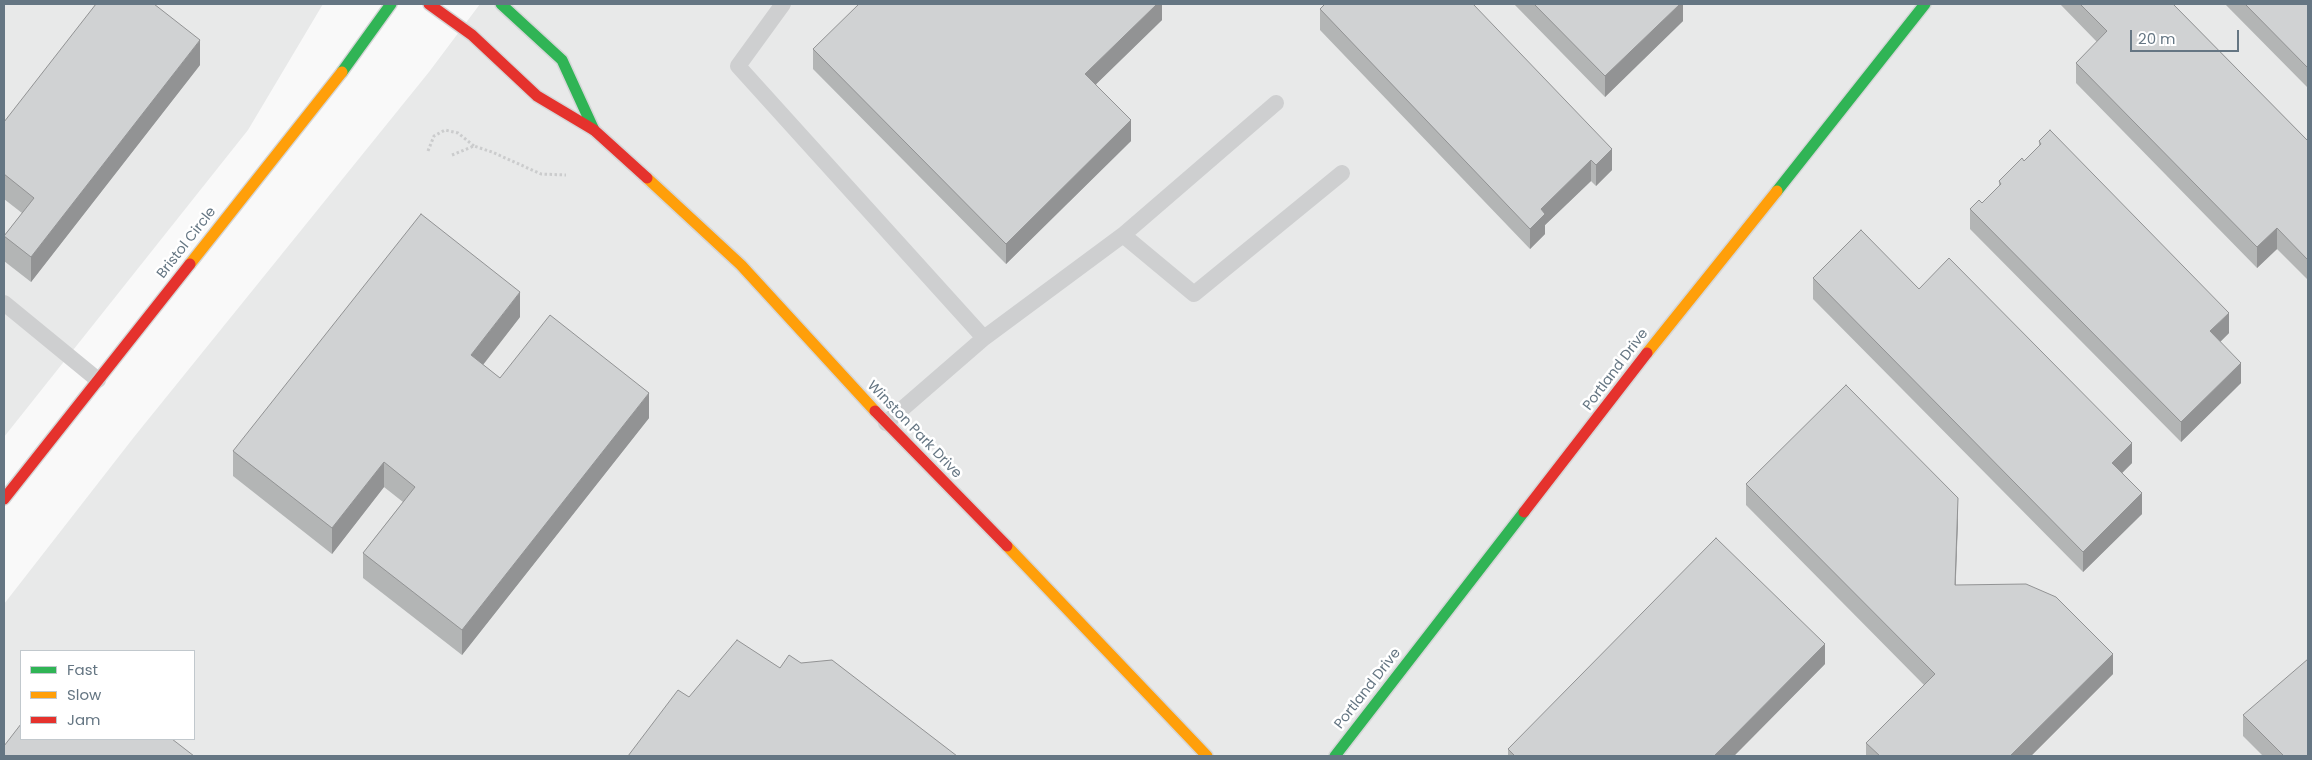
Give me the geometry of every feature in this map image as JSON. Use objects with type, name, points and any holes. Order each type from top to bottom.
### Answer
[{"type":"street","name":"Bristol Circle","points":[[4,499],[356,55],[391,4]]},
{"type":"street","name":"Winston Park Drive","points":[[430,4],[472,34],[537,96],[594,130],[741,265],[886,423],[1017,556],[1207,756]]},
{"type":"street","name":"Winston Park Drive","points":[[501,4],[562,60],[594,130]]},
{"type":"street","name":"Portland Drive","points":[[1335,756],[1688,300],[1727,255],[1925,4]]},
{"type":"lane","points":[[783,4],[738,66],[984,338]]},
{"type":"lane","points":[[886,423],[984,338],[1123,235],[1276,102]]},
{"type":"lane","points":[[1123,235],[1194,294],[1342,173]]},
{"type":"lane","points":[[4,304],[98,380]]},
{"type":"path","points":[[428,151],[434,136],[445,130],[458,133],[474,146],[542,174],[566,175]]},
{"type":"path","points":[[452,155],[474,146]]},
{"type":"shaded area","points":[[4,4],[323,4],[248,130],[4,437]]},
{"type":"shaded area","points":[[480,4],[2308,4],[2308,756],[4,756],[4,604],[134,437],[429,72]]},
{"type":"building","points":[[96,4],[154,4],[200,40],[31,257],[4,236],[34,198],[4,174],[4,122]]},
{"type":"building","points":[[859,4],[1157,4],[1085,74],[1131,120],[1006,244],[813,49]]},
{"type":"building","points":[[1325,4],[1473,4],[1612,149],[1596,165],[1591,160],[1541,209],[1545,214],[1530,229],[1320,9]]},
{"type":"building","points":[[1534,4],[1680,4],[1605,76]]},
{"type":"building","points":[[2080,4],[2173,4],[2308,141],[2307,259],[2277,228],[2257,247],[2076,63],[2107,31]]},
{"type":"building","points":[[2245,4],[2308,4],[2308,68]]},
{"type":"building","points":[[2050,130],[2229,313],[2210,331],[2241,363],[2181,422],[1970,209],[1979,200],[1982,203],[2001,184],[1999,181],[2022,158],[2024,161],[2041,144],[2039,141]]},
{"type":"building","points":[[421,214],[520,292],[471,355],[500,378],[550,315],[649,393],[462,630],[363,553],[415,487],[384,462],[332,528],[233,451]]},
{"type":"building","points":[[1861,230],[1919,289],[1949,258],[2132,443],[2112,463],[2142,493],[2083,552],[1813,278]]},
{"type":"building","points":[[1846,385],[1958,498],[1955,585],[2026,584],[2056,597],[2113,654],[2010,756],[1880,756],[1866,743],[1935,674],[1746,484]]},
{"type":"building","points":[[1716,538],[1825,644],[1714,756],[1515,756],[1508,749]]},
{"type":"building","points":[[737,640],[780,668],[789,655],[801,663],[832,660],[957,756],[628,756],[678,690],[689,697]]},
{"type":"building","points":[[2308,659],[2308,756],[2284,756],[2243,715]]},
{"type":"building","points":[[20,725],[20,740],[173,740],[194,756],[4,756],[4,746]]},
{"type":"traffic: fast","points":[[342,72],[391,4]]},
{"type":"traffic: fast","points":[[501,4],[562,60],[594,130]]},
{"type":"traffic: fast","points":[[1777,191],[1925,4]]},
{"type":"traffic: fast","points":[[1335,756],[1524,512]]},
{"type":"traffic: slow","points":[[190,264],[342,72]]},
{"type":"traffic: slow","points":[[647,178],[741,265],[875,411]]},
{"type":"traffic: slow","points":[[1647,353],[1777,191]]},
{"type":"traffic: slow","points":[[1007,546],[1207,756]]},
{"type":"traffic: jam","points":[[429,4],[472,35],[537,96],[594,130],[647,178]]},
{"type":"traffic: jam","points":[[4,499],[190,264]]},
{"type":"traffic: jam","points":[[1524,512],[1647,353]]},
{"type":"traffic: jam","points":[[875,411],[1007,546]]}]
